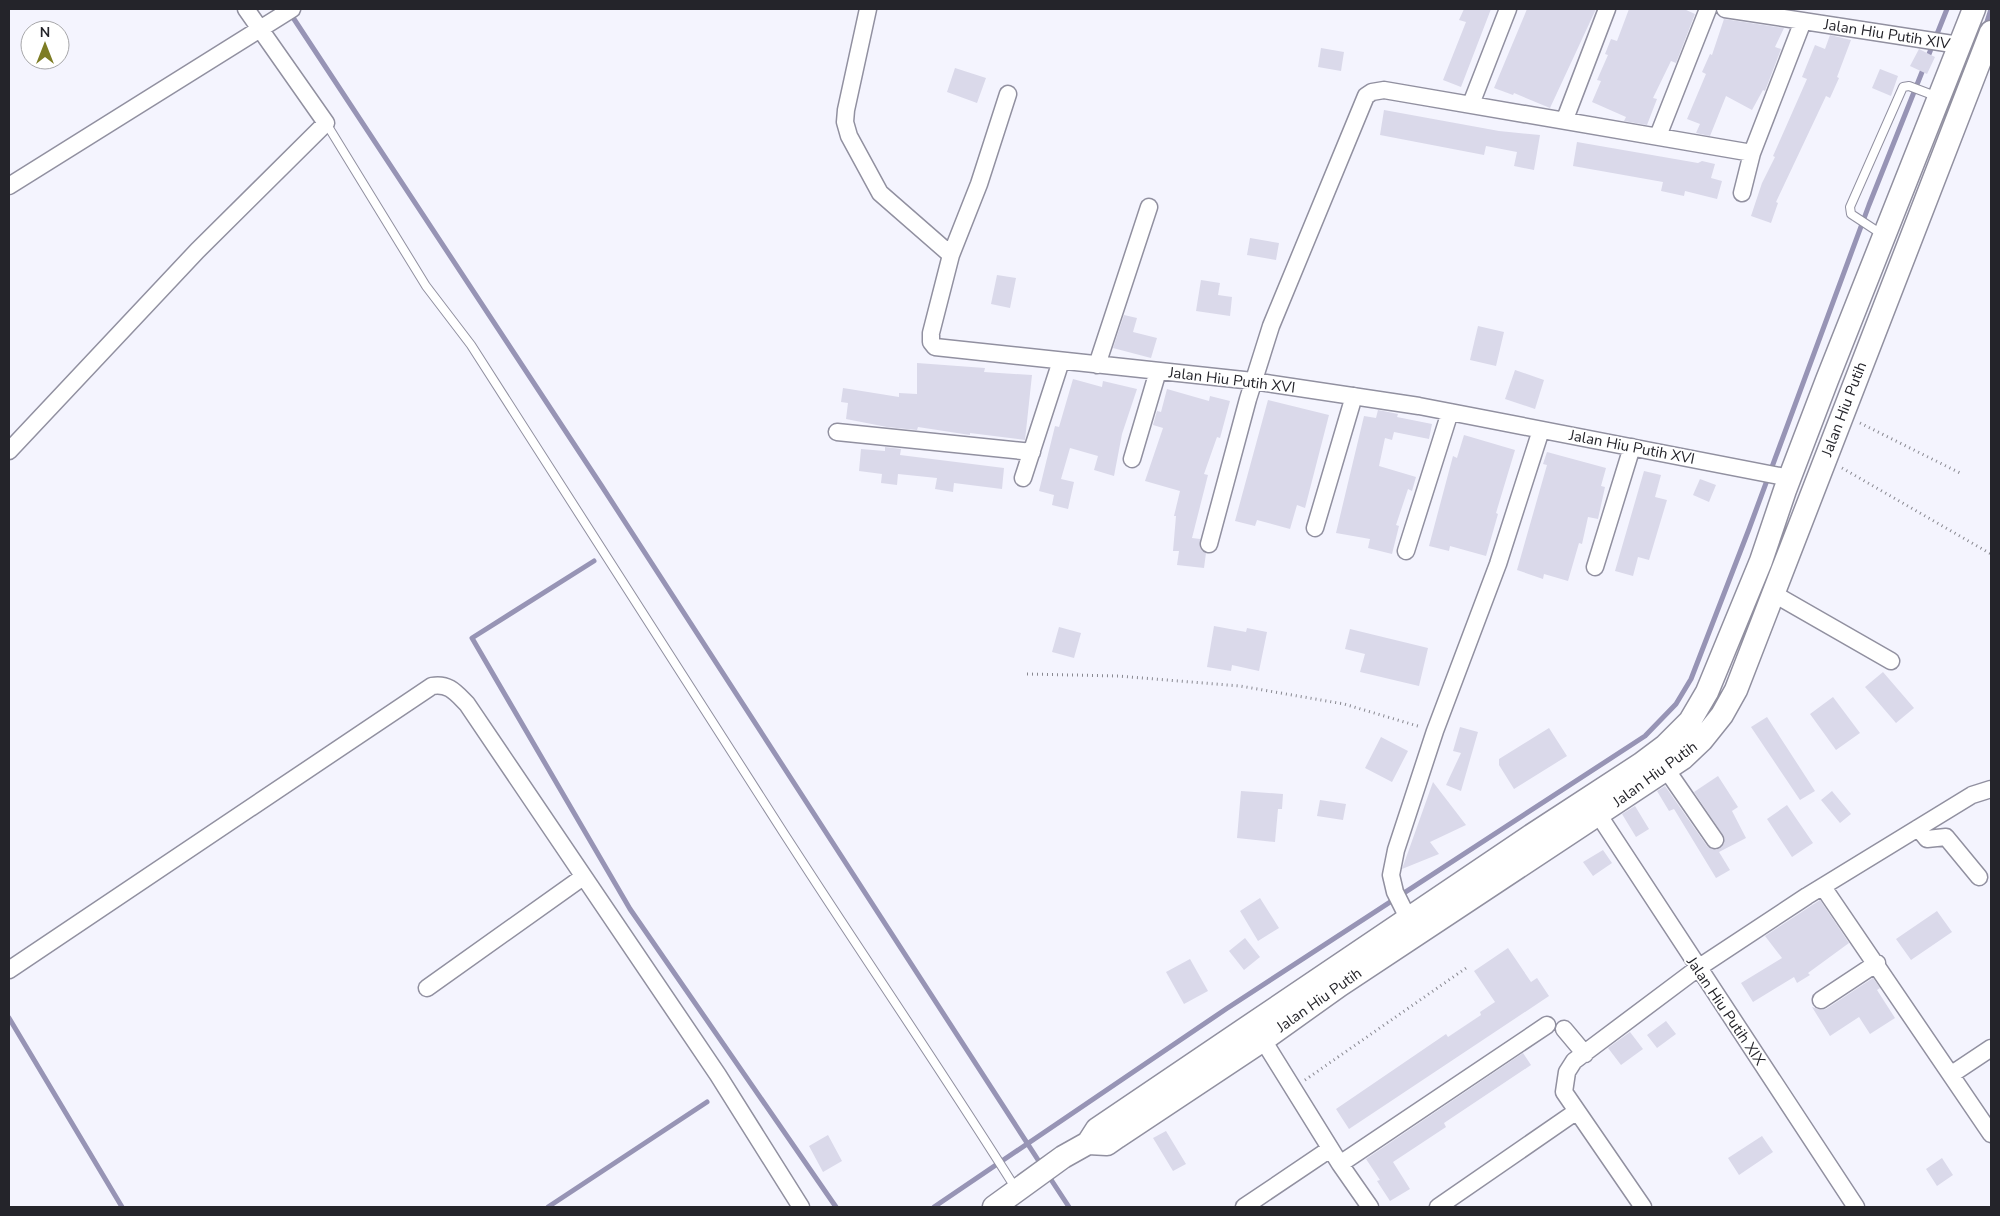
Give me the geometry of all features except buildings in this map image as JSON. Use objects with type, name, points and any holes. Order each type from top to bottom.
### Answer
[{"type":"street","points":[[9,451],[197,251],[326,123],[246,9]]},
{"type":"street","points":[[9,186],[292,9]]},
{"type":"street","points":[[868,9],[846,110],[845,122],[849,136],[880,192],[951,256]]},
{"type":"street","points":[[1471,104],[1508,9]]},
{"type":"street","points":[[1565,120],[1607,9]]},
{"type":"street","points":[[1658,136],[1708,9]]},
{"type":"street","name":"Jalan Hiu Putih XIV","points":[[1725,9],[1959,45]]},
{"type":"street","name":"Jalan Hiu Putih","points":[[994,1207],[1060,1160],[1088,1143],[1107,1144],[1263,1040],[1641,764],[1665,746],[1690,721],[1707,692],[1761,561],[1790,478],[1974,9]]},
{"type":"street","points":[[1742,193],[1752,153],[1803,21]]},
{"type":"street","name":"Jalan Hiu Putih","points":[[1509,862],[1598,814],[1666,769],[1696,745],[1722,716],[1736,690],[1774,594],[1824,458],[1965,103],[1991,32]]},
{"type":"street","points":[[1209,544],[1253,381],[1271,326],[1366,96],[1372,92],[1384,90],[1752,153]]},
{"type":"street","name":"Jalan Hiu Putih XVI","points":[[1008,94],[979,184],[951,256],[931,333],[931,342],[935,346],[1253,381],[1354,396],[1450,412],[1790,478]]},
{"type":"street","points":[[1940,95],[1965,103]]},
{"type":"street","points":[[1098,365],[1149,207]]},
{"type":"street","points":[[1023,478],[1061,360]]},
{"type":"street","points":[[1132,460],[1158,371]]},
{"type":"street","points":[[1315,528],[1354,396]]},
{"type":"street","points":[[1406,551],[1450,412]]},
{"type":"street","points":[[1408,918],[1395,892],[1391,875],[1396,850],[1435,732],[1498,564],[1541,430]]},
{"type":"street","points":[[837,432],[1032,452]]},
{"type":"street","points":[[1595,566],[1632,447]]},
{"type":"street","points":[[1761,561],[1783,571]]},
{"type":"street","points":[[1774,594],[1891,661]]},
{"type":"street","points":[[9,970],[432,686],[439,685],[452,688],[467,704],[718,1075],[801,1207]]},
{"type":"street","points":[[1666,769],[1715,840]]},
{"type":"street","points":[[1643,1207],[1564,1092],[1567,1072],[1574,1061],[1698,968],[1823,887],[1972,795],[1991,789]]},
{"type":"street","name":"Jalan Hiu Putih XIX","points":[[1598,814],[1856,1207]]},
{"type":"street","points":[[1918,828],[1927,838],[1946,837],[1979,877]]},
{"type":"street","points":[[1088,1143],[1097,1129],[1408,918],[1509,862]]},
{"type":"street","points":[[427,988],[583,877]]},
{"type":"street","points":[[1823,887],[1877,963],[1991,1134]]},
{"type":"street","points":[[1821,1000],[1877,963]]},
{"type":"street","points":[[1340,1164],[1547,1025]]},
{"type":"street","points":[[1564,1028],[1585,1054]]},
{"type":"street","points":[[1263,1040],[1330,1149],[1370,1207]]},
{"type":"street","points":[[1952,1074],[1991,1048]]},
{"type":"street","points":[[1438,1207],[1577,1111]]},
{"type":"street","points":[[1244,1207],[1330,1149]]},
{"type":"lane","points":[[1884,236],[1851,214],[1850,206],[1903,87],[1909,86],[1940,95]]},
{"type":"lane","points":[[326,123],[426,286],[471,345],[802,862],[901,1014],[941,1070],[1019,1189]]},
{"type":"path","points":[[1842,413],[1960,473]]},
{"type":"path","points":[[1824,458],[1991,554]]},
{"type":"path","points":[[1027,674],[1118,676],[1240,686],[1344,704],[1435,732]]},
{"type":"path","points":[[1292,1089],[1469,966]]},
{"type":"waterway","points":[[1927,59],[1947,9]]},
{"type":"waterway","points":[[1985,28],[1991,9]]},
{"type":"waterway","points":[[290,13],[601,485],[1042,1166]]},
{"type":"waterway","points":[[934,1207],[1226,1009],[1645,736],[1676,704],[1691,679],[1749,529],[1869,205],[1924,67]]},
{"type":"waterway","points":[[594,561],[472,638],[630,909],[836,1207]]},
{"type":"waterway","points":[[9,1018],[122,1207]]},
{"type":"waterway","points":[[548,1207],[707,1102]]},
{"type":"waterway","points":[[1048,1175],[1069,1207]]}]
